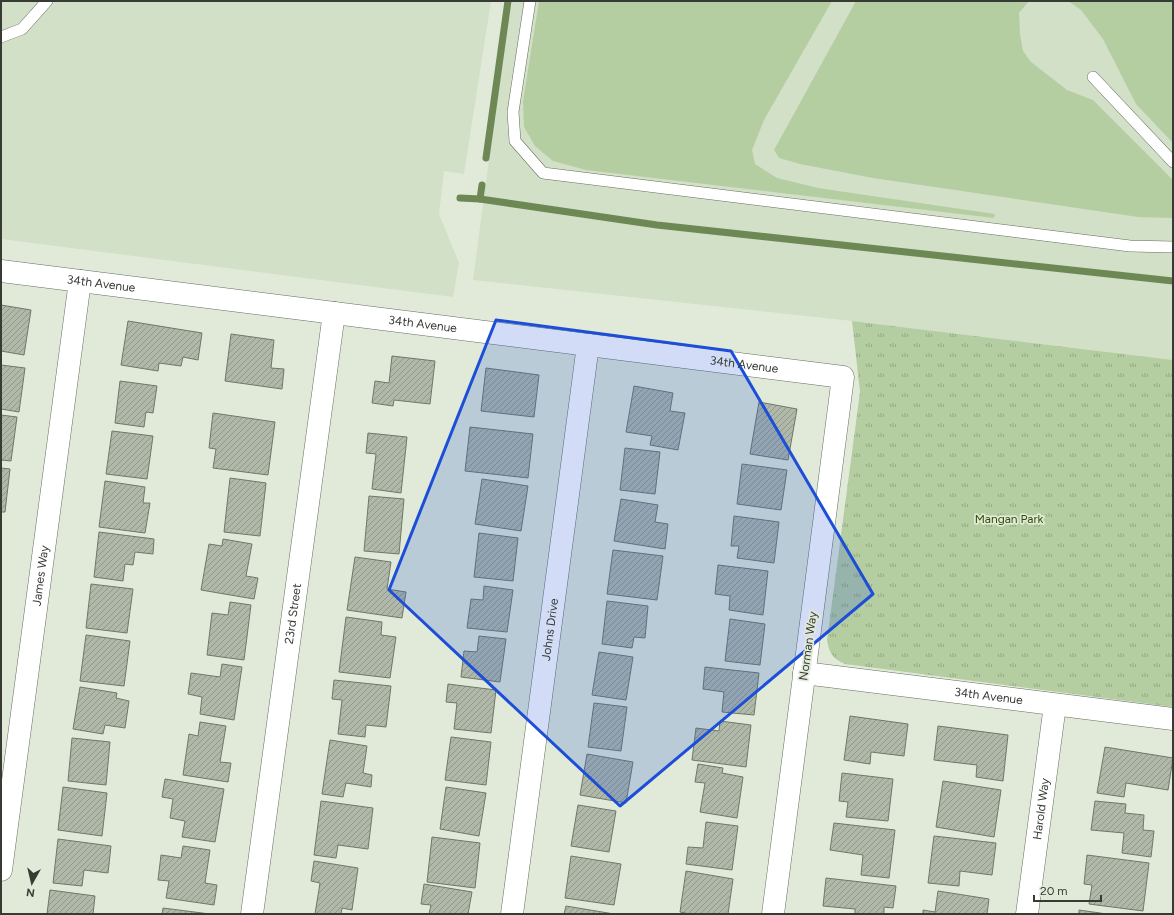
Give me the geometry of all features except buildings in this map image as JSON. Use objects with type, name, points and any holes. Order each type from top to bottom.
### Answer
[{"type":"street","name":"34th Avenue","points":[[1,271],[844,377]]},
{"type":"street","name":"James Way","points":[[1,870],[80,281]]},
{"type":"street","name":"23rd Street","points":[[252,914],[334,313]]},
{"type":"street","name":"Johns Drive","points":[[512,914],[588,345]]},
{"type":"street","name":"Norman Way","points":[[773,914],[844,377]]},
{"type":"street","name":"34th Avenue","points":[[804,673],[1173,720]]},
{"type":"street","name":"Harold Way","points":[[1027,914],[1056,704]]},
{"type":"lane","points":[[1,36],[22,29],[47,1]]},
{"type":"lane","points":[[530,1],[512,112],[515,141],[543,172],[1130,246],[1173,247]]},
{"type":"lane","points":[[1093,77],[1173,162]]},
{"type":"highlighted area","points":[[496,320],[731,351],[873,594],[620,806],[389,590]]},
{"type":"shaded area","points":[[1,1],[491,1],[464,174],[444,171],[439,214],[459,263],[453,297],[1,239]]},
{"type":"shaded area","points":[[510,1],[1173,1],[1173,360],[852,321],[473,280]]},
{"type":"green space","points":[[539,1],[832,1],[764,120],[752,150],[755,164],[777,178],[818,188],[995,214],[994,218],[586,170],[553,161],[535,146],[524,127],[523,101]]},
{"type":"green space","points":[[856,1],[1029,1],[1019,13],[1020,34],[1023,51],[1031,62],[1067,90],[1093,100],[1173,180],[1173,218],[1138,217],[873,178],[800,164],[779,158],[774,150]]},
{"type":"green space","points":[[1068,1],[1173,1],[1173,143],[1136,104],[1103,39],[1081,10]]},
{"type":"green space","name":"Mangan Park","points":[[852,321],[1173,360],[1173,707],[845,664],[837,660],[832,655],[827,640],[860,392]]},
{"type":"waterway","points":[[486,158],[508,1]]},
{"type":"waterway","points":[[480,199],[482,185]]},
{"type":"waterway","points":[[460,198],[480,199],[657,225],[1173,281]]}]
